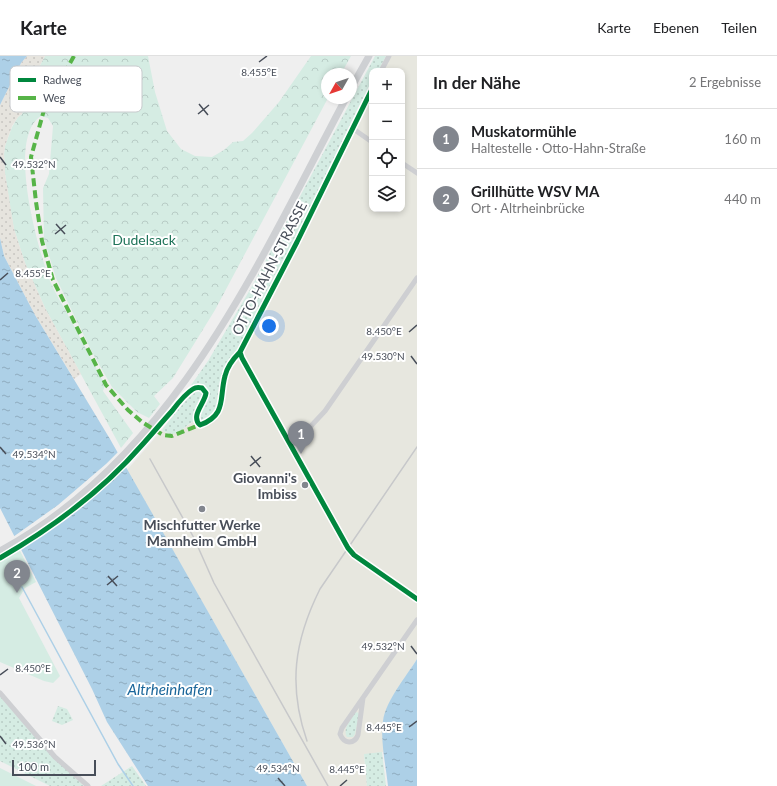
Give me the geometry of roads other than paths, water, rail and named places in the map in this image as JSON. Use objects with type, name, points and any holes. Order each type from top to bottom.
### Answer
[{"type":"main road","points":[[357,77],[369,56]]},
{"type":"main road","points":[[0,551],[15,543],[51,518],[82,494],[125,454],[161,413],[197,365],[240,296],[343,104]]},
{"type":"street","points":[[383,68],[389,56]]},
{"type":"street","name":"OTTO-HAHN-STRASSE","points":[[369,95],[297,242],[240,352],[288,442],[348,548],[354,555],[417,599]]},
{"type":"street","points":[[352,128],[369,140]]},
{"type":"street","points":[[405,165],[417,173]]},
{"type":"street","points":[[288,442],[310,427],[325,411],[417,278]]},
{"type":"street","points":[[362,698],[358,735],[356,740],[346,742],[342,739],[340,734],[342,728],[362,698],[417,620]]},
{"type":"street","points":[[0,693],[55,757],[88,786]]},
{"type":"water","points":[[0,56],[27,56],[20,66],[10,66],[10,85],[0,105]]},
{"type":"water","name":"Altrheinhafen","points":[[0,238],[4,256],[35,315],[110,439],[307,786],[148,786],[107,722],[92,689],[0,508]]},
{"type":"water","points":[[417,659],[417,786],[388,786],[383,745],[383,721],[392,697]]},
{"type":"waterway","points":[[22,587],[118,764],[133,786]]},
{"type":"railway","points":[[307,741],[297,701],[296,682],[299,645],[311,608],[320,589],[417,447]]},
{"type":"railway","points":[[150,459],[194,538],[214,583],[328,786]]},
{"type":"place","name":"Muskatormühle","points":[[301,454]]},
{"type":"place","name":"Giovanni's Imbiss","points":[[305,485]]},
{"type":"place","name":"Mischfutter Werke Mannheim GmbH","points":[[202,509]]},
{"type":"place","name":"Grillhütte WSV MA","points":[[17,593]]},
{"type":"park label","name":"Dudelsack","points":[[144,239]]}]
